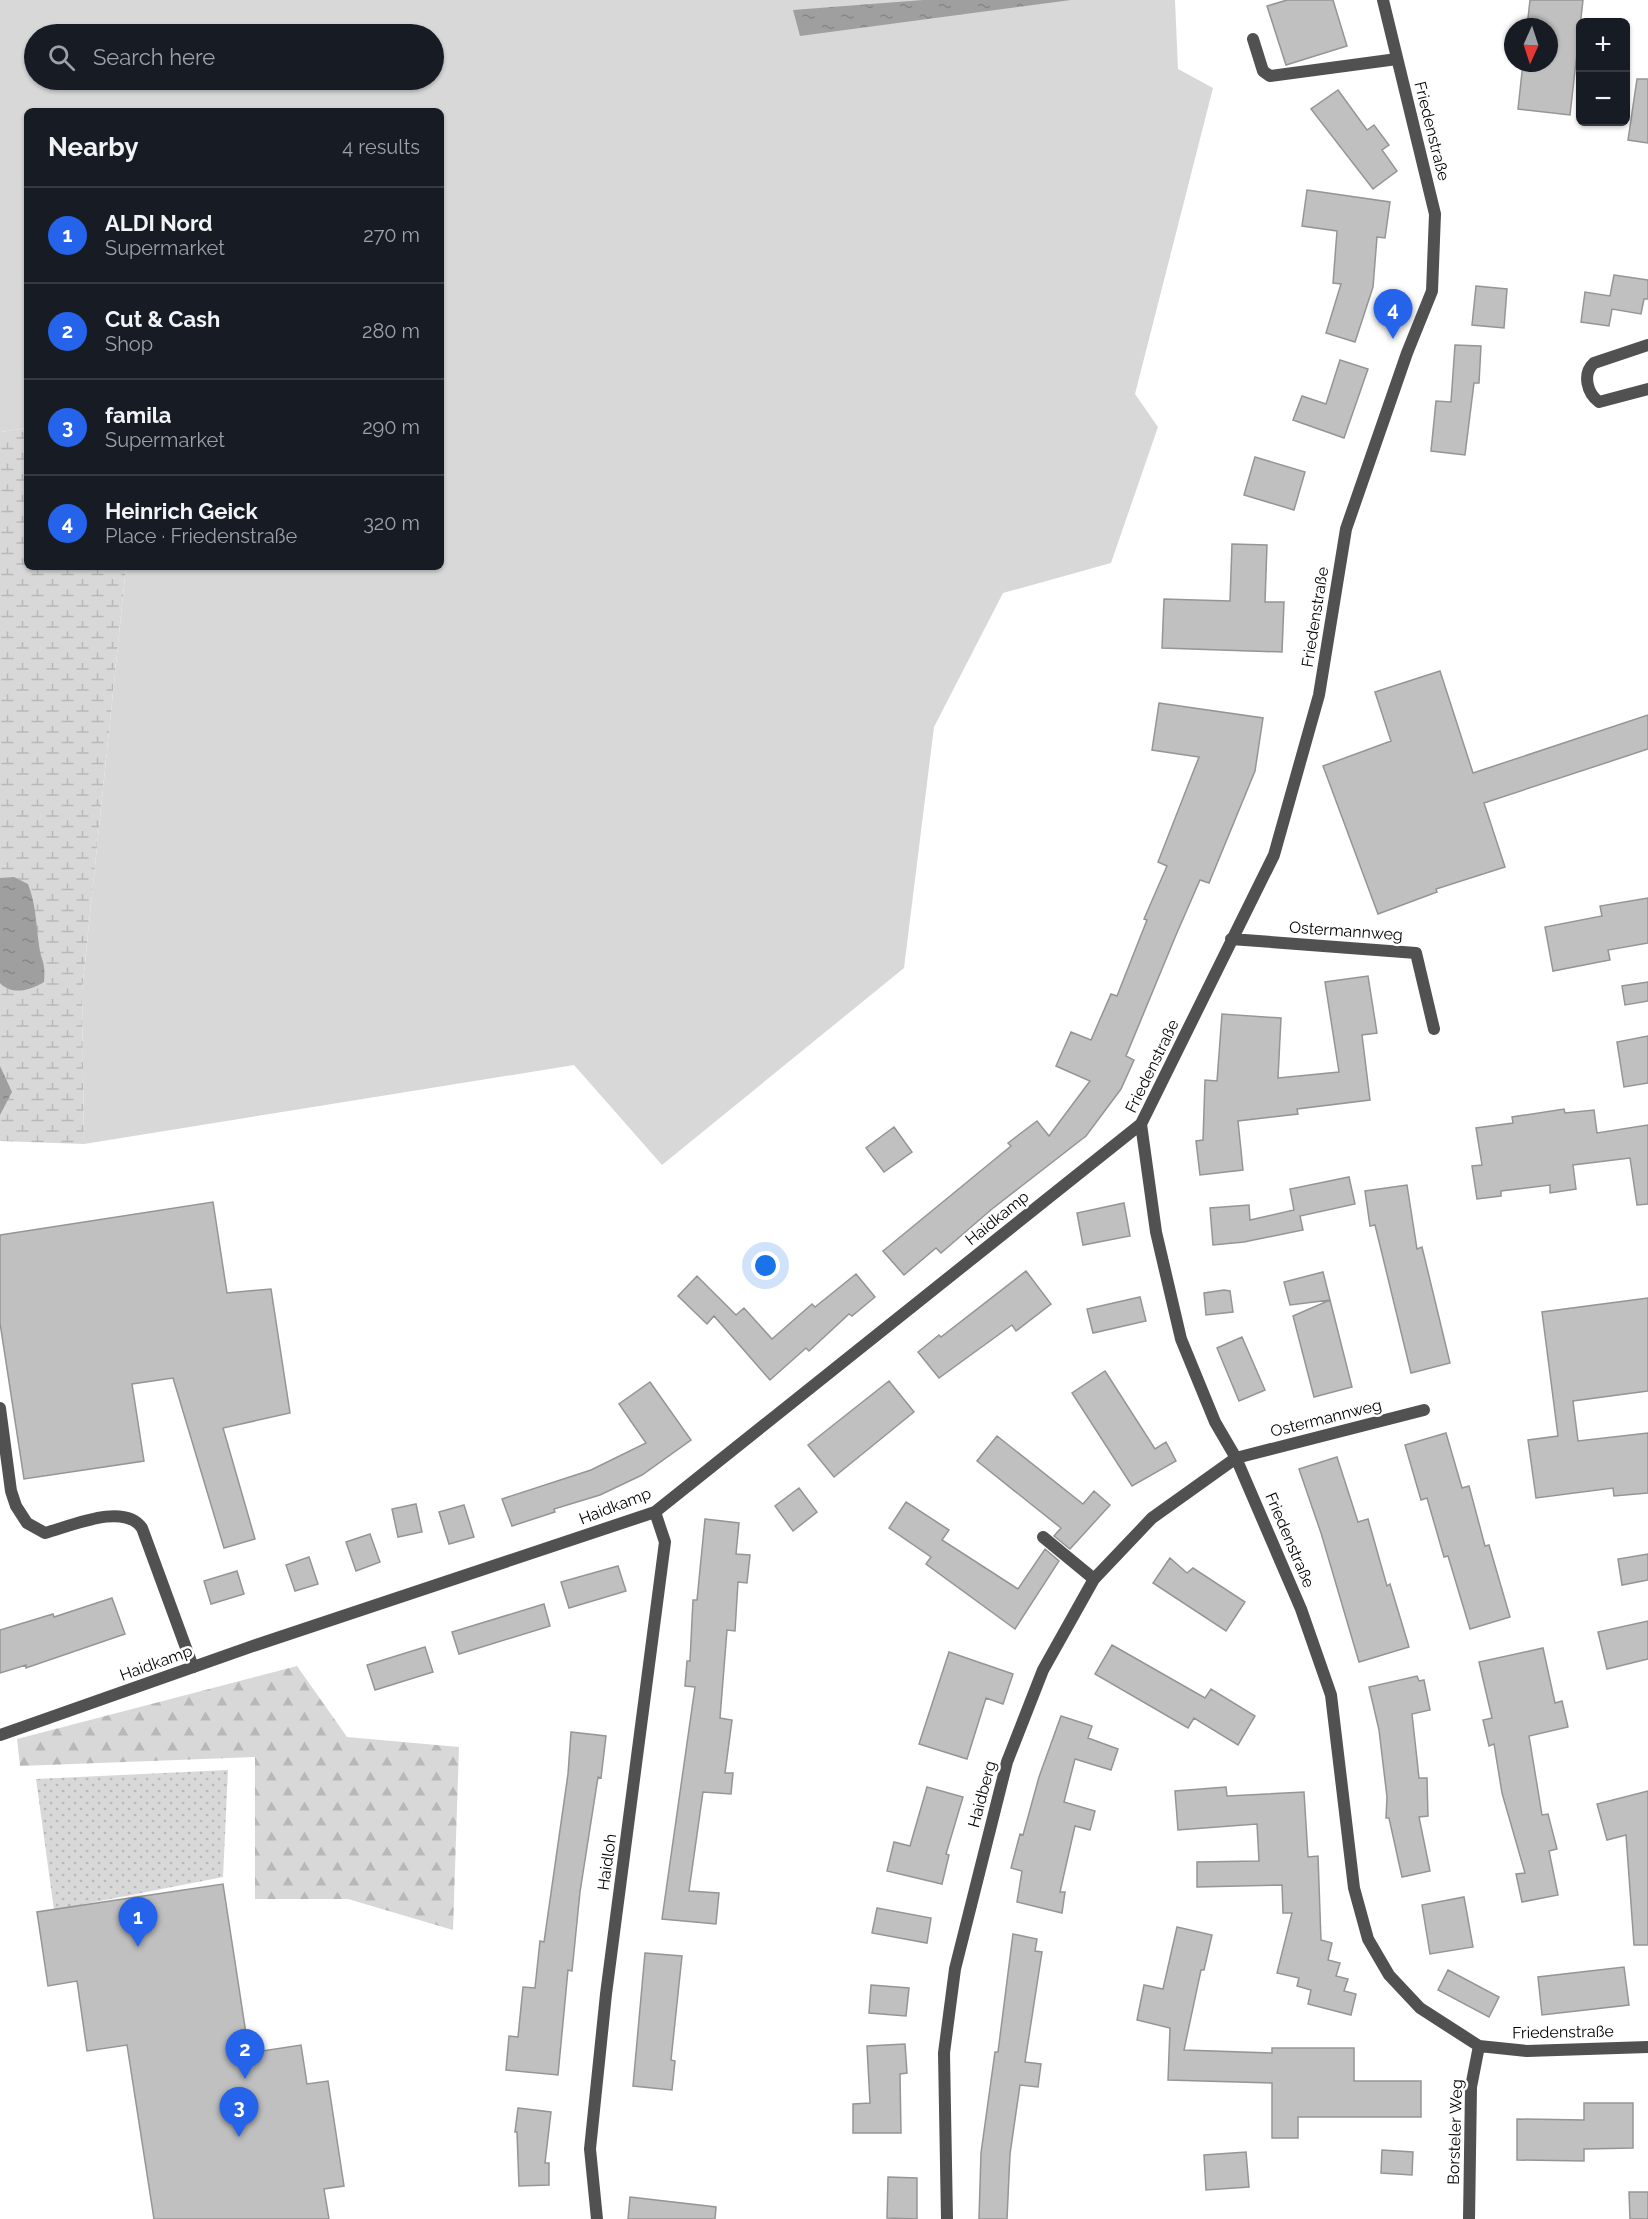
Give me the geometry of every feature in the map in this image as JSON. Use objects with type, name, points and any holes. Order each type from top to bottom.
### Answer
[{"type":"street","name":"Friedenstraße","points":[[1383,0],[1435,214],[1432,291],[1407,353],[1346,528],[1319,695],[1274,855],[1141,1124],[1156,1232],[1180,1339],[1215,1422],[1236,1458],[1301,1609],[1331,1695],[1354,1888],[1368,1939],[1389,1975],[1420,2008],[1479,2046],[1527,2051],[1648,2047]]},
{"type":"street","points":[[1253,39],[1263,71],[1270,76],[1397,59]]},
{"type":"street","points":[[1648,345],[1594,363],[1587,378],[1590,392],[1599,402],[1648,389]]},
{"type":"street","name":"Ostermannweg","points":[[1232,939],[1416,953],[1434,1029]]},
{"type":"street","name":"Haidkamp","points":[[0,1736],[193,1667],[656,1512],[1141,1124]]},
{"type":"street","points":[[0,1408],[11,1491],[27,1523],[45,1533],[108,1516],[120,1515],[137,1521],[193,1667]]},
{"type":"street","name":"Ostermannweg","points":[[1236,1458],[1424,1410]]},
{"type":"street","name":"Haidberg","points":[[947,2219],[944,2053],[955,1968],[1007,1762],[1043,1670],[1095,1579],[1152,1518],[1236,1458]]},
{"type":"street","name":"Haidloh","points":[[597,2219],[590,2149],[606,1994],[665,1542],[656,1512]]},
{"type":"street","points":[[1043,1537],[1095,1579]]},
{"type":"street","name":"Borsteler Weg","points":[[1469,2219],[1470,2087],[1479,2046]]},
{"type":"green space","points":[[0,0],[1175,0],[1178,69],[1213,88],[1135,394],[1158,427],[1111,563],[1003,593],[934,727],[904,968],[662,1165],[574,1065],[84,1144],[82,991],[126,570],[444,570],[444,108],[24,108],[24,428],[0,432]]},
{"type":"green space","points":[[24,428],[24,570],[126,570],[82,991],[84,1144],[0,1141],[0,432]]},
{"type":"green space","points":[[297,1666],[347,1737],[459,1747],[453,1930],[348,1899],[255,1899],[255,1757],[20,1766],[17,1739]]},
{"type":"green space","points":[[228,1770],[223,1877],[54,1910],[36,1779]]},
{"type":"water","points":[[923,0],[1071,0],[800,36],[793,10]]},
{"type":"water","points":[[14,877],[28,884],[31,892],[44,970],[44,982],[16,991],[0,983],[0,878]]},
{"type":"water","points":[[0,1066],[12,1092],[0,1115]]},
{"type":"building","points":[[1287,0],[1333,0],[1347,46],[1286,65],[1267,6]]},
{"type":"building","points":[[1530,0],[1583,0],[1581,18],[1576,18],[1576,62],[1570,115],[1518,109],[1522,72],[1558,72],[1558,18],[1528,18]]},
{"type":"building","points":[[1637,79],[1648,79],[1648,143],[1628,140]]},
{"type":"building","points":[[1338,90],[1367,130],[1374,125],[1389,145],[1382,150],[1397,171],[1373,189],[1311,109]]},
{"type":"building","points":[[1307,190],[1390,202],[1385,238],[1377,237],[1373,287],[1355,342],[1326,333],[1341,284],[1333,283],[1337,231],[1302,226]]},
{"type":"building","points":[[1614,275],[1648,280],[1648,299],[1644,299],[1641,314],[1612,309],[1609,326],[1581,322],[1585,292],[1610,296]]},
{"type":"building","points":[[1476,286],[1507,289],[1504,328],[1472,325]]},
{"type":"building","points":[[1455,345],[1481,346],[1479,383],[1474,383],[1465,455],[1431,451],[1436,401],[1451,402]]},
{"type":"building","points":[[1340,360],[1368,369],[1344,438],[1293,420],[1302,396],[1326,404]]},
{"type":"building","points":[[1255,457],[1305,472],[1294,510],[1244,495]]},
{"type":"building","points":[[1232,544],[1267,545],[1265,602],[1284,602],[1282,652],[1162,648],[1164,599],[1230,601]]},
{"type":"building","points":[[1440,671],[1473,773],[1648,715],[1648,749],[1484,803],[1505,867],[1436,889],[1437,892],[1378,914],[1323,766],[1391,741],[1375,692]]},
{"type":"building","points":[[1159,703],[1263,718],[1255,771],[1209,883],[1200,880],[1176,935],[1126,1056],[1134,1060],[1121,1089],[1086,1136],[992,1209],[941,1253],[936,1248],[904,1275],[883,1251],[1011,1146],[1008,1143],[1037,1121],[1049,1136],[1090,1081],[1056,1066],[1071,1032],[1091,1040],[1111,994],[1117,996],[1147,920],[1144,919],[1167,866],[1158,862],[1199,757],[1152,750]]},
{"type":"building","points":[[1648,898],[1648,943],[1608,950],[1610,960],[1553,971],[1545,927],[1602,916],[1600,906]]},
{"type":"building","points":[[1368,976],[1377,1033],[1362,1035],[1370,1100],[1297,1109],[1298,1114],[1238,1121],[1243,1170],[1200,1175],[1196,1141],[1203,1140],[1205,1080],[1217,1081],[1222,1014],[1281,1018],[1278,1078],[1339,1072],[1325,982]]},
{"type":"building","points":[[1648,982],[1648,1001],[1625,1005],[1622,986]]},
{"type":"building","points":[[1648,1036],[1648,1083],[1624,1087],[1617,1042]]},
{"type":"building","points":[[1564,1109],[1565,1113],[1594,1110],[1597,1133],[1648,1125],[1648,1204],[1637,1205],[1630,1158],[1573,1165],[1576,1189],[1550,1193],[1550,1185],[1501,1191],[1501,1196],[1477,1199],[1472,1166],[1482,1165],[1476,1128],[1513,1123],[1512,1117]]},
{"type":"building","points":[[894,1127],[912,1152],[884,1172],[866,1148]]},
{"type":"building","points":[[1349,1177],[1355,1204],[1300,1216],[1303,1230],[1244,1242],[1213,1245],[1210,1208],[1249,1205],[1250,1220],[1294,1210],[1290,1189]]},
{"type":"building","points":[[1407,1185],[1417,1249],[1422,1247],[1450,1363],[1411,1373],[1375,1225],[1370,1226],[1365,1191]]},
{"type":"building","points":[[213,1202],[227,1293],[271,1289],[290,1413],[223,1428],[255,1539],[224,1548],[173,1378],[132,1384],[144,1461],[24,1479],[0,1323],[0,1235]]},
{"type":"building","points":[[1124,1203],[1130,1236],[1083,1245],[1077,1213]]},
{"type":"building","points":[[1026,1271],[1051,1304],[1016,1331],[1012,1325],[939,1378],[918,1352],[939,1335],[941,1337]]},
{"type":"building","points":[[1323,1272],[1330,1300],[1290,1305],[1284,1282]]},
{"type":"building","points":[[856,1274],[875,1297],[852,1316],[849,1314],[809,1351],[806,1348],[770,1380],[714,1316],[707,1324],[678,1296],[697,1276],[736,1315],[744,1308],[772,1339],[812,1304],[815,1307]]},
{"type":"building","points":[[1230,1291],[1233,1312],[1206,1315],[1204,1293]]},
{"type":"building","points":[[1140,1297],[1146,1321],[1093,1333],[1087,1309]]},
{"type":"building","points":[[1648,1298],[1648,1391],[1573,1401],[1578,1441],[1648,1433],[1648,1493],[1614,1496],[1613,1488],[1536,1498],[1528,1440],[1558,1436],[1542,1312]]},
{"type":"building","points":[[1330,1300],[1352,1387],[1314,1397],[1293,1316]]},
{"type":"building","points":[[1242,1337],[1265,1390],[1239,1401],[1217,1348]]},
{"type":"building","points":[[1105,1371],[1155,1449],[1166,1442],[1176,1461],[1132,1486],[1072,1393]]},
{"type":"building","points":[[889,1381],[914,1412],[834,1477],[808,1445]]},
{"type":"building","points":[[650,1382],[691,1440],[642,1475],[600,1495],[554,1509],[555,1512],[512,1526],[502,1499],[591,1470],[646,1443],[619,1404]]},
{"type":"building","points":[[1446,1433],[1462,1488],[1469,1486],[1485,1546],[1489,1545],[1510,1617],[1470,1629],[1448,1556],[1444,1557],[1427,1498],[1421,1500],[1405,1445]]},
{"type":"building","points":[[997,1436],[1083,1504],[1094,1491],[1110,1505],[1070,1549],[1054,1536],[1061,1528],[977,1461]]},
{"type":"building","points":[[1337,1457],[1358,1522],[1368,1519],[1387,1586],[1390,1584],[1409,1647],[1359,1662],[1321,1533],[1299,1469]]},
{"type":"building","points":[[799,1488],[817,1512],[793,1531],[775,1506]]},
{"type":"building","points":[[906,1502],[949,1530],[942,1540],[1018,1589],[1045,1549],[1059,1561],[1015,1629],[926,1564],[931,1557],[889,1528]]},
{"type":"building","points":[[416,1504],[422,1532],[398,1537],[392,1509]]},
{"type":"building","points":[[464,1505],[474,1537],[449,1544],[439,1512]]},
{"type":"building","points":[[705,1519],[739,1523],[736,1554],[750,1555],[747,1583],[738,1582],[735,1631],[727,1630],[720,1718],[732,1720],[725,1773],[733,1773],[731,1794],[703,1792],[689,1891],[719,1893],[716,1924],[662,1919],[695,1687],[685,1686],[687,1661],[690,1661],[693,1600],[697,1600]]},
{"type":"building","points":[[370,1534],[380,1562],[356,1571],[346,1542]]},
{"type":"building","points":[[1648,1554],[1648,1580],[1622,1585],[1618,1559]]},
{"type":"building","points":[[309,1557],[318,1584],[295,1591],[286,1565]]},
{"type":"building","points":[[1170,1558],[1187,1573],[1193,1568],[1245,1602],[1226,1631],[1153,1583]]},
{"type":"building","points":[[618,1566],[626,1591],[569,1608],[561,1582]]},
{"type":"building","points":[[237,1571],[244,1594],[211,1604],[204,1581]]},
{"type":"building","points":[[112,1598],[125,1634],[26,1668],[26,1665],[0,1673],[0,1630],[53,1614],[54,1617]]},
{"type":"building","points":[[544,1604],[550,1626],[459,1654],[452,1632]]},
{"type":"building","points":[[1648,1621],[1648,1659],[1607,1669],[1598,1632]]},
{"type":"building","points":[[1112,1645],[1205,1698],[1211,1689],[1255,1716],[1238,1745],[1194,1718],[1188,1728],[1095,1674]]},
{"type":"building","points":[[425,1647],[433,1672],[375,1690],[367,1665]]},
{"type":"building","points":[[1543,1648],[1555,1703],[1562,1701],[1568,1727],[1529,1736],[1542,1815],[1548,1814],[1557,1849],[1549,1851],[1558,1895],[1522,1902],[1516,1874],[1525,1873],[1502,1793],[1494,1744],[1489,1746],[1483,1720],[1492,1718],[1479,1662]]},
{"type":"building","points":[[949,1652],[1013,1674],[1003,1704],[986,1698],[967,1759],[919,1744]]},
{"type":"building","points":[[1417,1676],[1419,1681],[1424,1680],[1430,1710],[1412,1714],[1419,1778],[1427,1778],[1428,1816],[1419,1817],[1430,1871],[1402,1877],[1389,1818],[1386,1818],[1387,1797],[1379,1730],[1369,1687]]},
{"type":"building","points":[[1061,1716],[1092,1726],[1088,1738],[1118,1749],[1111,1770],[1075,1759],[1064,1802],[1095,1811],[1090,1830],[1075,1826],[1060,1892],[1065,1892],[1062,1913],[1017,1902],[1022,1871],[1011,1868],[1020,1834],[1023,1835],[1039,1777]]},
{"type":"building","points":[[571,1732],[606,1736],[601,1778],[598,1777],[580,1892],[572,1971],[568,1970],[558,2075],[506,2070],[509,2036],[518,2037],[523,1987],[535,1988],[540,1941],[544,1942],[568,1774]]},
{"type":"building","points":[[927,1787],[963,1797],[946,1854],[949,1855],[942,1884],[887,1871],[894,1842],[910,1846]]},
{"type":"building","points":[[1226,1787],[1227,1796],[1304,1792],[1308,1857],[1318,1856],[1321,1940],[1332,1943],[1328,1960],[1340,1963],[1336,1976],[1348,1979],[1344,1991],[1356,1994],[1351,2015],[1308,2004],[1311,1990],[1297,1986],[1299,1978],[1277,1973],[1292,1913],[1283,1913],[1282,1885],[1197,1887],[1197,1862],[1259,1861],[1257,1824],[1178,1830],[1175,1791]]},
{"type":"building","points":[[1648,1791],[1648,1945],[1634,1945],[1626,1835],[1607,1840],[1597,1804]]},
{"type":"building","points":[[223,1884],[249,2053],[301,2045],[307,2084],[328,2081],[344,2186],[324,2189],[329,2219],[154,2219],[127,2045],[87,2051],[77,1981],[48,1986],[37,1912]]},
{"type":"building","points":[[1464,1897],[1473,1947],[1430,1954],[1422,1905]]},
{"type":"building","points":[[877,1908],[931,1918],[927,1943],[872,1933]]},
{"type":"building","points":[[1177,1927],[1212,1935],[1204,1970],[1201,1970],[1184,2050],[1272,2053],[1272,2048],[1354,2048],[1354,2081],[1421,2081],[1421,2117],[1298,2117],[1298,2138],[1272,2138],[1272,2083],[1168,2080],[1170,2028],[1137,2020],[1144,1985],[1163,1989]]},
{"type":"building","points":[[1013,1934],[1037,1939],[1035,1951],[1042,1952],[1025,2062],[1041,2064],[1038,2087],[1020,2085],[1010,2154],[1007,2219],[979,2219],[981,2153],[995,2052],[998,2052]]},
{"type":"building","points":[[645,1953],[682,1956],[671,2060],[675,2061],[672,2090],[633,2086]]},
{"type":"building","points":[[1624,1967],[1629,2005],[1542,2015],[1538,1977]]},
{"type":"building","points":[[1448,1970],[1499,1997],[1489,2017],[1438,1990]]},
{"type":"building","points":[[871,1985],[909,1988],[906,2016],[869,2013]]},
{"type":"building","points":[[905,2044],[907,2073],[900,2074],[901,2133],[853,2133],[853,2104],[870,2103],[867,2046]]},
{"type":"building","points":[[1584,2103],[1633,2103],[1633,2148],[1584,2149],[1584,2161],[1517,2160],[1517,2119],[1584,2120]]},
{"type":"building","points":[[518,2108],[551,2112],[545,2163],[549,2163],[549,2185],[519,2186],[517,2132],[515,2132]]},
{"type":"building","points":[[1382,2150],[1413,2152],[1412,2175],[1381,2173]]},
{"type":"building","points":[[1246,2152],[1249,2187],[1206,2190],[1204,2155]]},
{"type":"building","points":[[888,2177],[917,2178],[917,2219],[887,2218]]},
{"type":"building","points":[[1629,2192],[1648,2192],[1648,2219],[1630,2219]]},
{"type":"building","points":[[630,2197],[716,2207],[715,2219],[628,2219]]},
{"type":"place","name":"Heinrich Geick","points":[[1393,339]]},
{"type":"place","name":"ALDI Nord","points":[[138,1947]]},
{"type":"place","name":"Cut & Cash","points":[[245,2079]]},
{"type":"place","name":"famila","points":[[239,2137]]}]
